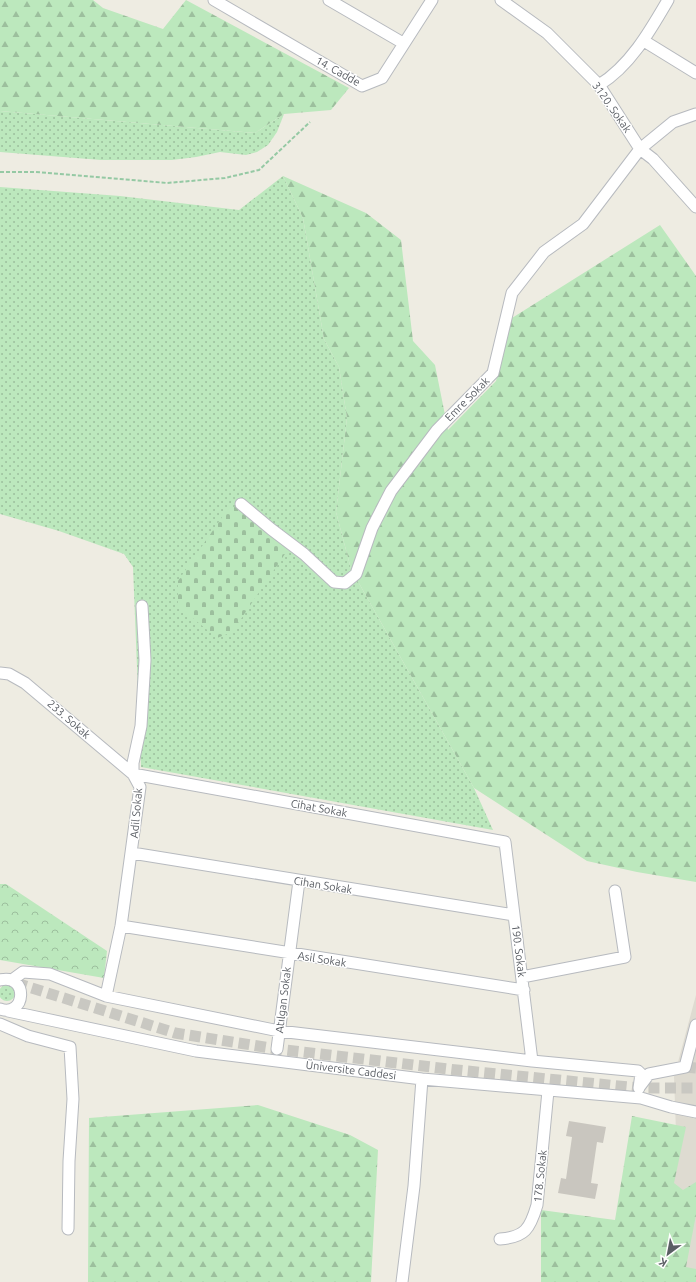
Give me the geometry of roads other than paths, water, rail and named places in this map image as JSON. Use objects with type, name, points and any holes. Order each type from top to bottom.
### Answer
[{"type":"street","name":"14. Cadde","points":[[214,0],[362,86],[382,78],[403,43],[432,0]]},
{"type":"street","points":[[329,0],[403,43]]},
{"type":"street","name":"3120. Sokak","points":[[501,0],[547,33],[599,85],[640,148],[653,159],[696,207]]},
{"type":"street","points":[[599,85],[609,79],[644,41],[668,0]]},
{"type":"street","points":[[644,41],[696,73]]},
{"type":"street","name":"Emre Sokak","points":[[241,504],[304,554],[334,582],[338,584],[348,582],[356,574],[372,528],[391,491],[436,430],[493,373],[512,293],[544,252],[583,224],[640,148],[673,122],[696,114]]},
{"type":"street","name":"Adil Sokak","points":[[106,996],[121,926],[140,787],[133,774],[133,763],[141,726],[144,667],[142,606]]},
{"type":"street","name":"233. Sokak","points":[[0,673],[9,674],[25,682],[133,774]]},
{"type":"street","name":"Cihat Sokak","points":[[133,774],[505,842]]},
{"type":"street","name":"190. Sokak","points":[[505,842],[532,1061]]},
{"type":"street","name":"Cihan Sokak","points":[[132,853],[514,915]]},
{"type":"street","name":"Atılgan Sokak","points":[[277,1049],[299,881]]},
{"type":"street","points":[[522,977],[625,957],[615,891]]},
{"type":"street","name":"Asil Sokak","points":[[121,926],[524,990]]},
{"type":"street","points":[[0,980],[12,980],[22,972],[50,974],[106,996],[279,1031],[532,1061],[638,1071],[641,1074],[639,1088],[649,1074],[685,1067],[696,1025]]},
{"type":"street","points":[[4,1010],[17,1006],[21,997],[19,987],[12,980]]},
{"type":"street","name":"Üniversite Caddesi","points":[[4,1010],[31,1017],[196,1051],[422,1079],[641,1098],[671,1107],[696,1112]]},
{"type":"street","points":[[0,1024],[28,1036],[70,1047],[73,1100],[69,1161],[68,1229]]},
{"type":"street","points":[[402,1282],[414,1186],[422,1079]]},
{"type":"street","name":"178. Sokak","points":[[500,1239],[513,1238],[523,1233],[533,1217],[537,1205],[548,1091]]},
{"type":"tunnel","points":[[16,983],[175,1033],[277,1049],[457,1070],[639,1088],[696,1088]]},
{"type":"tunnel","points":[[685,1067],[696,1068]]}]
